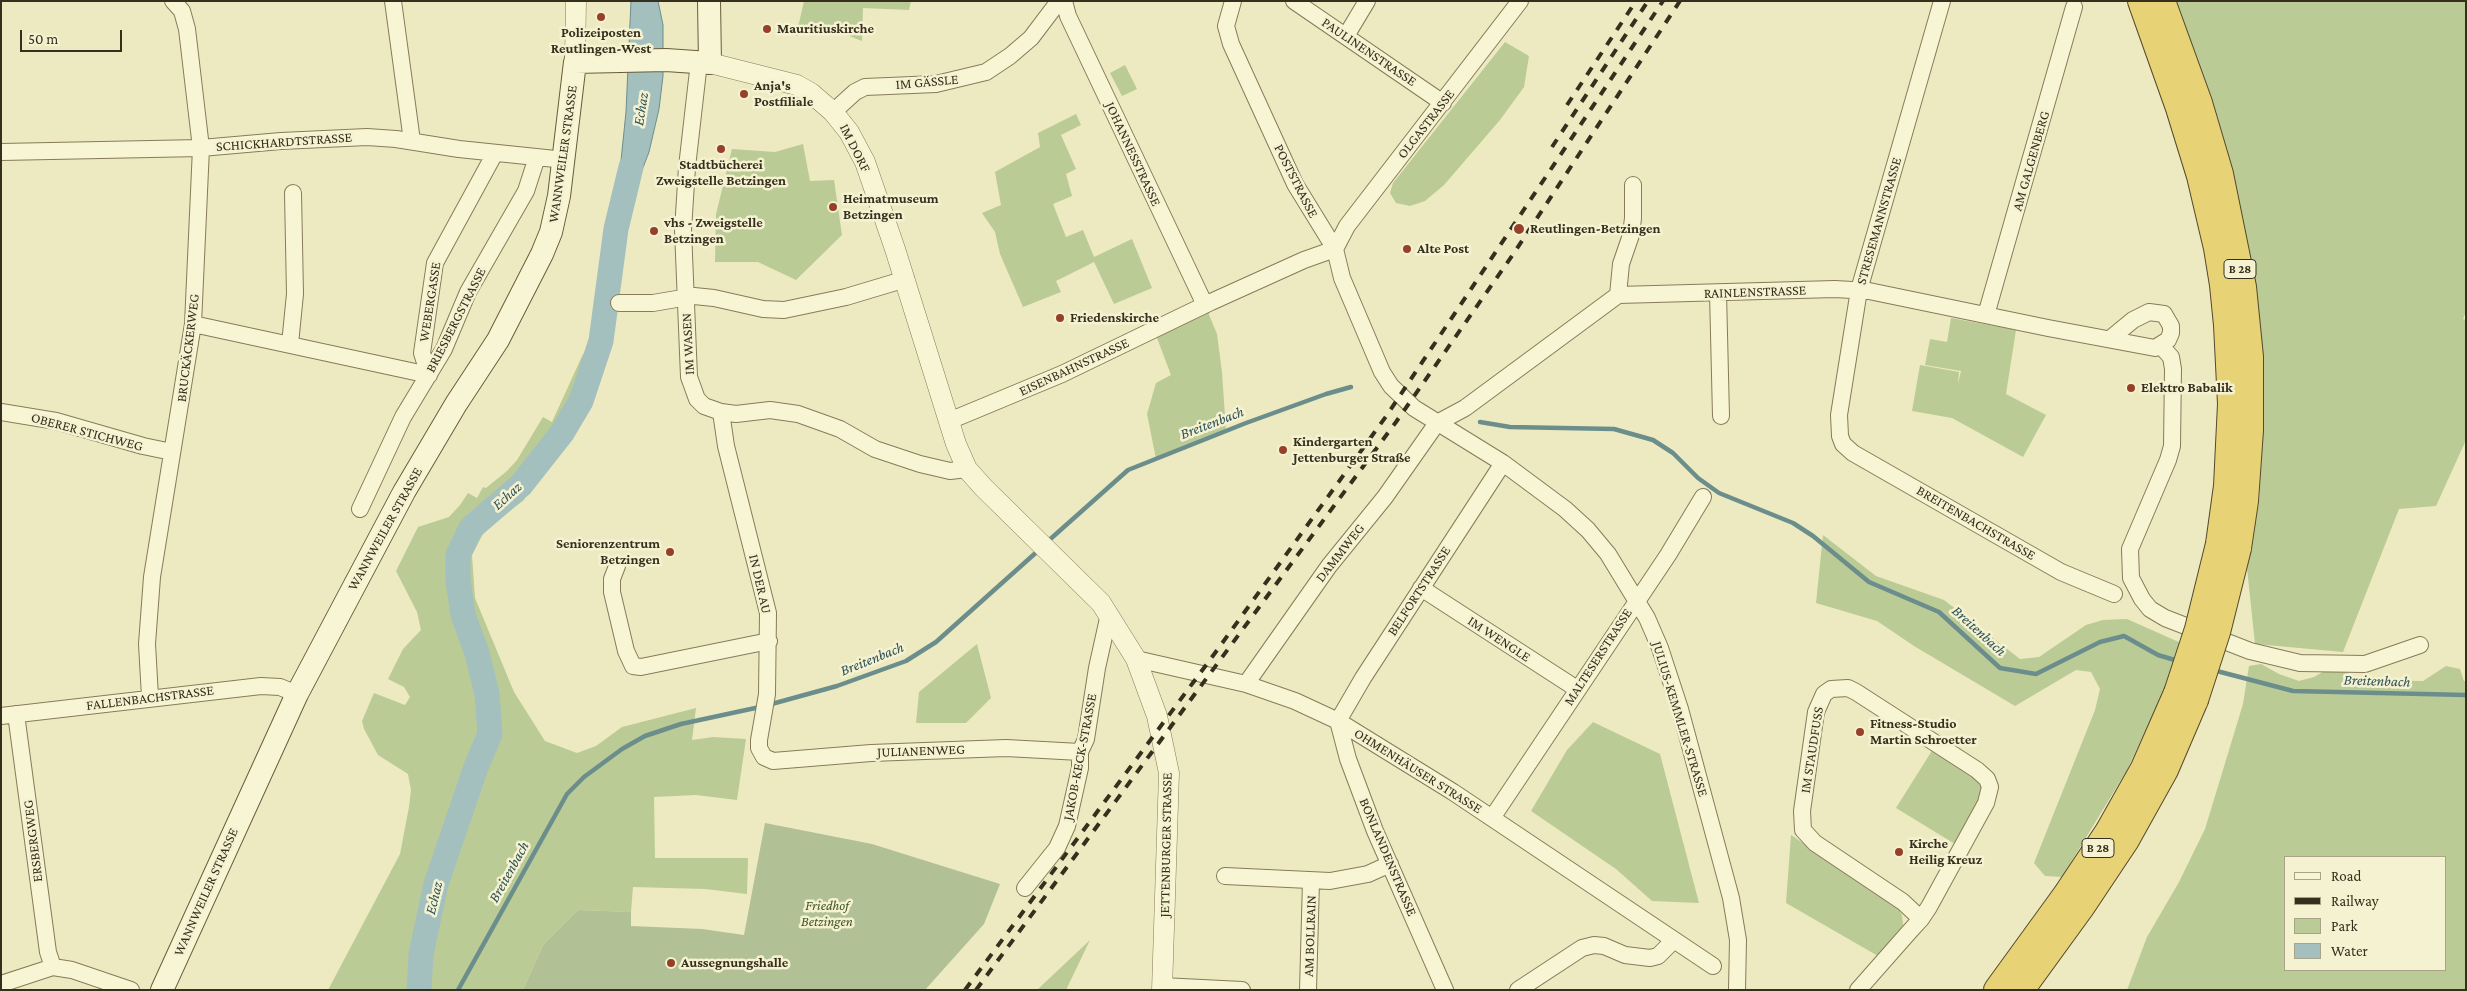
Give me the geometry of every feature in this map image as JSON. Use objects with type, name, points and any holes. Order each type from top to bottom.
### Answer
[{"type":"highway","name":"B 28","points":[[1997,990],[2066,895],[2108,832],[2186,696],[2217,632],[2228,546],[2231,404],[2228,325],[2217,248],[2200,176],[2179,108],[2141,1]]},
{"type":"highway","name":"B 28","points":[[2162,1],[2199,103],[2220,174],[2243,287],[2250,357],[2250,430],[2245,501],[2228,546]]},
{"type":"highway","name":"B 28","points":[[2021,990],[2082,906],[2126,840],[2165,770],[2186,696]]},
{"type":"main road","points":[[705,62],[709,1]]},
{"type":"main road","name":"IM DORF","points":[[575,62],[666,60],[705,62]]},
{"type":"main road","name":"WANNWEILER STRASSE","points":[[162,990],[297,694],[404,492],[456,404],[498,340],[538,264],[554,221],[565,160],[575,62]]},
{"type":"street","name":"BRUCKÄCKERWEG","points":[[150,698],[147,667],[148,619],[156,542],[193,324],[201,148],[187,28],[182,11],[174,1]]},
{"type":"street","points":[[393,1],[412,141]]},
{"type":"street","points":[[575,62],[576,1]]},
{"type":"street","name":"IM GÄSSLE","points":[[833,112],[854,92],[865,87],[936,84],[986,72],[1010,56],[1031,38],[1059,1]]},
{"type":"street","name":"JOHANNESSTRASSE","points":[[1064,1],[1068,16],[1205,305]]},
{"type":"street","name":"POSTSTRASSE","points":[[1233,1],[1226,26],[1231,44],[1299,192],[1335,249],[1342,278],[1382,372],[1403,399],[1437,423]]},
{"type":"street","name":"PAULINENSTRASSE","points":[[1294,1],[1443,103]]},
{"type":"street","points":[[1346,36],[1367,1]]},
{"type":"street","name":"OLGASTRASSE","points":[[1335,249],[1347,226],[1520,1]]},
{"type":"street","name":"STRESEMANNSTRASSE","points":[[1842,444],[1838,428],[1839,415],[1859,290],[1942,1]]},
{"type":"street","name":"AM GALGENBERG","points":[[1986,315],[2074,7]]},
{"type":"street","name":"IM WASEN","points":[[705,62],[695,98],[683,206],[689,377],[691,389],[696,399],[704,406],[721,412],[736,414],[770,410],[798,414],[840,429],[875,448],[912,462],[945,470],[967,469]]},
{"type":"street","name":"IM DORF","points":[[705,62],[797,85],[812,93],[833,112],[850,132],[864,162],[906,279],[956,444]]},
{"type":"street","name":"SCHICKHARDTSTRASSE","points":[[1,152],[201,148],[367,137],[565,160]]},
{"type":"street","name":"WEBERGASSE","points":[[428,375],[422,353],[435,263],[495,153]]},
{"type":"street","name":"BRIESBERGSTRASSE","points":[[360,510],[398,427],[444,349],[468,292],[526,192],[537,157]]},
{"type":"street","points":[[1437,423],[1465,408],[1618,295],[1621,264],[1633,218],[1633,185]]},
{"type":"street","points":[[290,344],[296,294],[293,193]]},
{"type":"street","name":"EISENBAHNSTRASSE","points":[[949,421],[1062,374],[1205,305],[1309,258],[1335,249]]},
{"type":"street","points":[[619,303],[652,302],[686,296],[714,298],[763,309],[784,310],[846,298],[906,279]]},
{"type":"street","name":"RAINLENSTRASSE","points":[[1618,295],[1859,290],[2155,348],[2161,346]]},
{"type":"street","points":[[1718,293],[1721,416]]},
{"type":"street","points":[[2110,339],[2141,315],[2157,312],[2164,314],[2171,326],[2168,340],[2161,346],[2171,357],[2173,369],[2172,446],[2163,473],[2134,538],[2129,558],[2131,578],[2135,590],[2150,609],[2164,618],[2250,651],[2300,663],[2365,664],[2420,645]]},
{"type":"street","points":[[193,324],[428,375]]},
{"type":"street","name":"OBERER STICHWEG","points":[[2,408],[172,452]]},
{"type":"street","name":"IN DER AU","points":[[721,412],[726,446],[768,613],[767,694],[759,748],[764,757]]},
{"type":"street","name":"JULIUS-KEMMLER-STRASSE","points":[[1437,423],[1503,463],[1565,509],[1588,530],[1608,554],[1637,599],[1654,632],[1670,678],[1726,877],[1738,940],[1737,990]]},
{"type":"street","name":"DAMMWEG","points":[[1246,684],[1329,566],[1385,498],[1437,423]]},
{"type":"street","name":"JETTENBURGER STRASSE","points":[[956,444],[967,469],[1101,603],[1136,659],[1157,716],[1169,773],[1162,988]]},
{"type":"street","name":"BREITENBACHSTRASSE","points":[[1842,444],[1853,453],[2061,572],[2114,594]]},
{"type":"street","name":"BELFORTSTRASSE","points":[[1338,721],[1363,678],[1503,463]]},
{"type":"street","name":"MALTESERSTRASSE","points":[[1492,818],[1668,555],[1703,497]]},
{"type":"street","points":[[617,566],[612,579],[612,592],[626,651],[633,666],[640,667],[769,640]]},
{"type":"street","name":"IM WENGLE","points":[[1421,588],[1577,689]]},
{"type":"street","name":"JAKOB-KECK-STRASSE","points":[[1025,888],[1057,848],[1064,836],[1077,786],[1080,752],[1086,739],[1096,668],[1109,614]]},
{"type":"street","name":"OHMENHÄUSER STRASSE","points":[[1136,659],[1246,684],[1295,701],[1338,721],[1492,818],[1713,966]]},
{"type":"street","name":"FALLENBACHSTRASSE","points":[[9,715],[261,686],[280,687],[297,694]]},
{"type":"street","name":"IM STAUDFUSS","points":[[1858,990],[1921,919],[1955,862],[1986,803],[1990,787],[1987,779],[1977,770],[1856,692],[1848,688],[1831,689],[1824,694],[1816,712],[1802,811],[1803,830],[1815,843],[1903,902],[1921,919]]},
{"type":"street","name":"ERSBERGWEG","points":[[9,715],[48,952],[53,967]]},
{"type":"street","name":"BONLANDENSTRASSE","points":[[1338,721],[1348,759],[1390,864],[1445,990]]},
{"type":"street","name":"JULIANENWEG","points":[[764,757],[773,761],[871,753],[1006,748],[1080,752]]},
{"type":"street","points":[[1225,876],[1312,881],[1347,879],[1368,874],[1390,864]]},
{"type":"street","name":"AM BOLLRAIN","points":[[1308,990],[1312,881]]},
{"type":"street","points":[[1518,990],[1582,948],[1594,945],[1604,946],[1625,955],[1650,958],[1658,956],[1674,940]]},
{"type":"street","points":[[1,984],[53,967],[72,970],[131,990]]},
{"type":"street","points":[[1162,988],[1242,990]]},
{"type":"green space","points":[[804,1],[911,1],[909,10],[863,8],[862,41],[832,29],[810,24],[797,36],[791,32],[799,23]]},
{"type":"green space","points":[[2171,1],[2466,1],[2466,312],[2463,319],[2466,320],[2466,440],[2436,506],[2399,509],[2343,652],[2255,644],[2247,568],[2259,502],[2263,392]]},
{"type":"green space","points":[[1505,42],[1529,56],[1524,87],[1500,120],[1444,185],[1425,201],[1410,206],[1396,203],[1390,193],[1393,183]]},
{"type":"green space","points":[[1125,65],[1137,89],[1122,96],[1110,73]]},
{"type":"green space","points":[[1076,114],[1081,125],[1061,135],[1076,169],[1066,174],[1072,196],[1053,204],[1066,237],[1083,230],[1094,257],[1132,239],[1152,288],[1114,304],[1094,262],[1056,281],[1061,292],[1023,307],[1000,254],[995,232],[982,213],[1001,205],[995,172],[1040,147],[1038,133]]},
{"type":"green space","points":[[803,144],[810,181],[834,180],[842,235],[796,280],[758,262],[715,262],[716,214],[732,149],[775,152]]},
{"type":"green space","points":[[1205,305],[1217,334],[1226,431],[1156,459],[1147,414],[1156,383],[1171,375],[1154,330]]},
{"type":"green space","points":[[1951,318],[2016,330],[2006,394],[2046,415],[2023,457],[1952,418],[1912,411],[1920,365],[1959,372],[1958,384],[1961,371],[1925,365],[1930,339],[1947,342]]},
{"type":"green space","points":[[583,354],[595,357],[581,395],[536,457],[524,500],[485,530],[472,555],[475,598],[514,692],[545,741],[577,753],[596,746],[622,727],[696,708],[692,740],[713,737],[746,739],[737,800],[696,795],[654,797],[655,858],[748,858],[747,894],[705,889],[633,887],[631,912],[578,910],[543,945],[523,990],[328,990],[400,854],[409,807],[411,790],[408,774],[378,755],[364,729],[362,721],[374,693],[405,705],[410,697],[404,687],[388,679],[403,649],[421,630],[417,612],[396,571],[418,527],[449,517],[468,493],[477,498],[483,487],[486,488],[517,460],[543,417],[552,422]]},
{"type":"green space","points":[[1823,535],[1876,576],[1944,600],[2020,659],[2039,657],[2086,625],[2103,620],[2127,619],[2181,643],[2172,673],[2127,770],[2062,877],[2045,876],[2034,863],[2095,710],[2100,689],[2091,672],[2076,670],[2015,706],[1914,646],[1877,621],[1816,603]]},
{"type":"green space","points":[[977,644],[991,698],[966,723],[916,723],[919,692]]},
{"type":"green space","points":[[2261,664],[2279,674],[2299,681],[2314,677],[2326,670],[2346,672],[2359,680],[2423,681],[2446,666],[2460,669],[2464,681],[2466,681],[2466,990],[2127,990],[2147,937],[2179,882],[2205,829],[2243,704],[2249,666]]},
{"type":"green space","points":[[1593,722],[1660,754],[1699,903],[1652,901],[1616,869],[1531,811],[1567,750]]},
{"type":"green space","points":[[1933,749],[1975,776],[1982,788],[1978,804],[1955,844],[1896,808]]},
{"type":"green space","name":"Friedhof Betzingen","points":[[765,823],[872,844],[1000,884],[984,924],[925,990],[523,990],[543,945],[578,910],[631,912],[631,926],[702,929],[744,935]]},
{"type":"green space","points":[[1791,835],[1896,905],[1902,915],[1903,925],[1878,956],[1786,903]]},
{"type":"green space","points":[[1090,940],[1066,990],[1037,990]]},
{"type":"water","points":[[631,1],[658,1],[663,25],[663,76],[659,109],[649,152],[634,191],[627,200],[623,199],[619,191],[619,180],[626,112]]},
{"type":"waterway","name":"Echaz","points":[[419,990],[421,954],[436,884],[476,767],[490,734],[487,694],[477,653],[463,615],[458,580],[458,555],[471,528],[521,485],[562,433],[581,401],[601,341],[616,229],[631,167]]},
{"type":"waterway","name":"Breitenbach","points":[[1047,542],[1128,470],[1246,423],[1351,387]]},
{"type":"waterway","name":"Breitenbach","points":[[1480,422],[1510,427],[1614,429],[1653,440],[1673,453],[1698,478],[1719,493],[1793,523],[1813,536],[1869,582],[1939,612],[2000,668],[2036,674],[2100,642],[2124,636],[2158,655],[2178,661]]},
{"type":"waterway","name":"Breitenbach","points":[[768,705],[837,686],[906,661],[936,642],[1040,549]]},
{"type":"waterway","name":"Breitenbach","points":[[2213,670],[2293,691],[2466,695]]},
{"type":"waterway","name":"Breitenbach","points":[[458,990],[567,794],[584,777],[622,749],[645,736],[681,724],[760,707]]},
{"type":"railway","points":[[1567,105],[1636,1]]},
{"type":"railway","points":[[1552,147],[1648,1]]},
{"type":"railway","points":[[965,990],[1215,653],[1387,415],[1663,1]]},
{"type":"railway","points":[[976,990],[1396,422],[1514,253],[1680,1]]},
{"type":"place","name":"Polizeiposten Reutlingen-West","points":[[601,17]]},
{"type":"place","name":"Mauritiuskirche","points":[[767,29]]},
{"type":"place","name":"Anja's Postfiliale","points":[[744,94]]},
{"type":"place","name":"Stadtbücherei Zweigstelle Betzingen","points":[[721,149]]},
{"type":"place","name":"Heimatmuseum Betzingen","points":[[833,207]]},
{"type":"place","name":"Reutlingen-Betzingen","points":[[1519,229]]},
{"type":"place","name":"vhs - Zweigstelle Betzingen","points":[[654,231]]},
{"type":"place","name":"Alte Post","points":[[1407,249]]},
{"type":"place","name":"Friedenskirche","points":[[1060,318]]},
{"type":"place","name":"Elektro Babalik","points":[[2131,388]]},
{"type":"place","name":"Kindergarten Jettenburger Straße","points":[[1283,450]]},
{"type":"place","name":"Seniorenzentrum Betzingen","points":[[670,552]]},
{"type":"place","name":"Fitness-Studio Martin Schroetter","points":[[1860,732]]},
{"type":"place","name":"Kirche Heilig Kreuz","points":[[1899,852]]},
{"type":"place","name":"Aussegnungshalle","points":[[671,963]]}]
